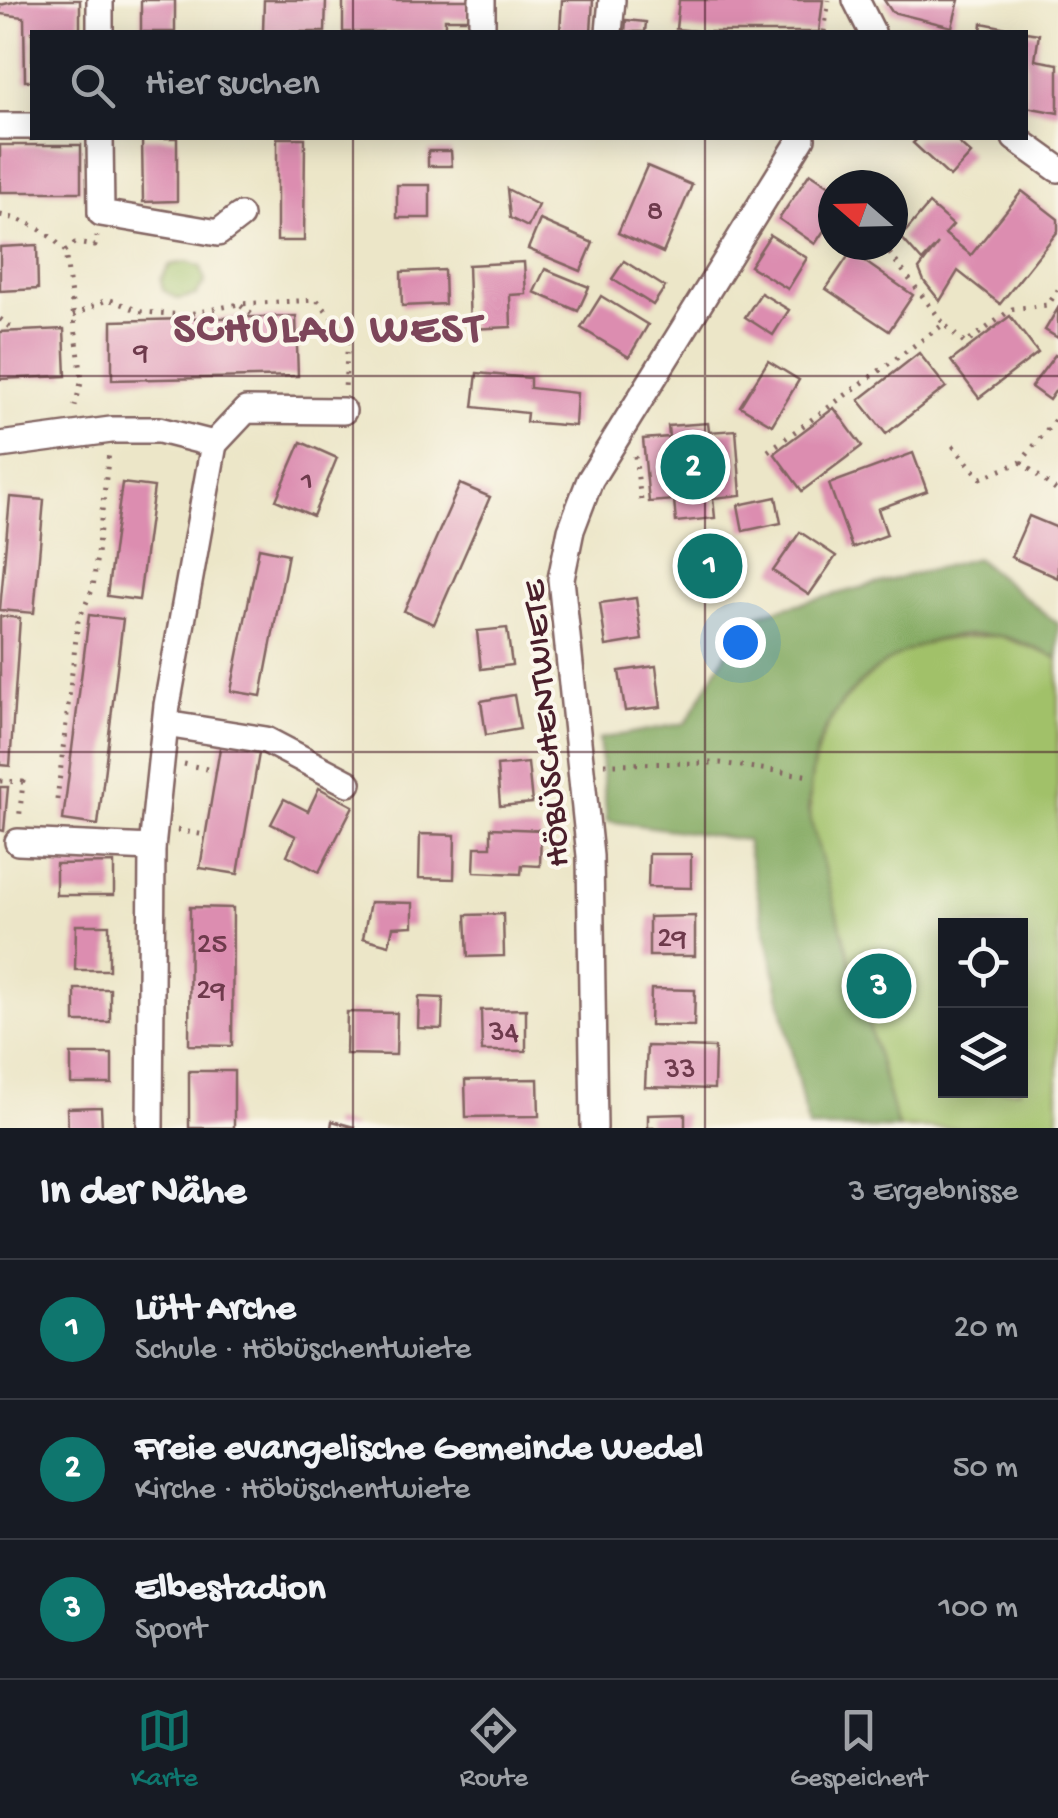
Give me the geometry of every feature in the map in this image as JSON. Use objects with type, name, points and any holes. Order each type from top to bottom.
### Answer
[{"type":"street","points":[[100,0],[100,30]]},
{"type":"street","points":[[482,0],[482,30]]},
{"type":"street","points":[[609,30],[612,0]]},
{"type":"street","points":[[856,0],[869,30]]},
{"type":"street","points":[[0,126],[30,126]]},
{"type":"street","points":[[100,140],[101,213],[218,234],[240,216]]},
{"type":"street","name":"HÖBÜSCHENTWIETE","points":[[594,1128],[590,856],[561,580],[571,530],[590,480],[801,140]]},
{"type":"street","points":[[1018,140],[1058,169]]},
{"type":"street","points":[[150,1128],[152,848],[165,724],[214,444],[246,410],[344,411]]},
{"type":"street","points":[[0,445],[112,430],[159,430],[214,444]]},
{"type":"street","points":[[165,724],[266,740],[348,783]]},
{"type":"street","points":[[18,842],[152,848]]},
{"type":"path","points":[[824,30],[830,0]]},
{"type":"path","points":[[0,215],[51,235],[64,251],[82,379],[67,437]]},
{"type":"path","points":[[895,260],[944,324],[965,344],[1012,309],[1048,305],[1058,290]]},
{"type":"path","points":[[73,316],[108,300],[142,312],[184,315],[239,304],[318,300],[348,336],[344,411]]},
{"type":"path","points":[[239,304],[254,317]]},
{"type":"path","points":[[141,320],[142,312]]},
{"type":"path","points":[[184,315],[196,320]]},
{"type":"path","points":[[0,318],[16,331]]},
{"type":"path","points":[[768,451],[944,324]]},
{"type":"path","points":[[953,446],[981,478],[1021,462],[1058,416]]},
{"type":"path","points":[[625,424],[635,456],[642,508]]},
{"type":"path","points":[[57,800],[78,622],[93,588],[112,430]]},
{"type":"path","points":[[1021,462],[1058,492]]},
{"type":"path","points":[[161,760],[216,771]]},
{"type":"path","points":[[580,766],[720,763],[810,776]]},
{"type":"path","points":[[0,781],[22,782],[18,842]]},
{"type":"green space","points":[[187,262],[201,267],[205,282],[196,295],[178,299],[163,290],[161,279],[170,265]]},
{"type":"green space","points":[[976,558],[1058,624],[1058,658],[1000,636],[948,638],[922,645],[898,655],[856,686],[826,728],[815,758],[808,811],[898,1128],[808,1128],[746,840],[607,821],[599,739],[686,723],[747,617]]},
{"type":"green space","points":[[1000,636],[1058,658],[1058,1128],[898,1128],[815,844],[810,794],[813,771],[818,748],[840,707],[856,688],[900,652],[949,639]]},
{"type":"building","points":[[22,0],[80,0],[80,30],[30,30],[30,81],[25,81],[24,17],[0,14],[0,5]]},
{"type":"building","points":[[141,0],[175,0],[175,30],[141,30]]},
{"type":"building","points":[[264,0],[326,0],[325,30],[263,30]]},
{"type":"building","points":[[343,0],[468,0],[469,19],[445,19],[445,30],[343,30]]},
{"type":"building","points":[[562,0],[593,0],[591,30],[560,30]]},
{"type":"building","points":[[679,0],[823,0],[819,30],[676,29]]},
{"type":"building","points":[[884,0],[959,0],[952,27],[892,12]]},
{"type":"building","points":[[626,20],[646,22],[645,30],[625,30]]},
{"type":"building","points":[[982,23],[1017,30],[981,30]]},
{"type":"building","points":[[1028,32],[1039,34],[1035,60],[1058,64],[1058,113],[1028,107]]},
{"type":"building","points":[[142,140],[177,140],[177,201],[143,202]]},
{"type":"building","points":[[277,140],[305,140],[304,241],[277,241]]},
{"type":"building","points":[[955,140],[971,154],[950,177],[913,143]]},
{"type":"building","points":[[0,145],[81,145],[81,192],[0,192]]},
{"type":"building","points":[[428,151],[451,151],[452,166],[428,166]]},
{"type":"building","points":[[647,166],[692,185],[663,253],[618,233]]},
{"type":"building","points":[[810,173],[818,178],[815,244],[779,219]]},
{"type":"building","points":[[397,185],[430,185],[430,218],[397,218]]},
{"type":"building","points":[[507,189],[538,205],[528,227],[510,218]]},
{"type":"building","points":[[1022,191],[1058,219],[1058,231],[1000,304],[958,271],[940,301],[919,269],[938,244],[922,261],[908,245],[908,229],[929,204],[953,225],[945,234],[971,255]]},
{"type":"building","points":[[540,220],[593,243],[581,271],[528,249]]},
{"type":"building","points":[[770,235],[807,258],[788,289],[750,266]]},
{"type":"building","points":[[37,245],[38,289],[0,291],[0,247]]},
{"type":"building","points":[[846,260],[863,260],[913,295],[889,331],[826,289]]},
{"type":"building","points":[[624,261],[665,287],[653,305],[612,279]]},
{"type":"building","points":[[524,262],[526,294],[510,295],[511,327],[470,329],[468,265]]},
{"type":"building","points":[[545,269],[589,287],[578,311],[534,292]]},
{"type":"building","points":[[444,270],[445,304],[402,306],[401,272]]},
{"type":"building","points":[[761,293],[789,310],[773,335],[745,317]]},
{"type":"building","points":[[601,296],[648,325],[629,357],[581,328]]},
{"type":"building","points":[[1058,308],[1058,338],[1045,330]]},
{"type":"building","points":[[296,316],[298,376],[112,380],[112,321]]},
{"type":"building","points":[[1010,316],[1038,353],[979,398],[951,361]]},
{"type":"building","points":[[64,329],[66,376],[0,379],[0,332]]},
{"type":"building","points":[[919,353],[946,387],[886,434],[859,400]]},
{"type":"building","points":[[1055,355],[1058,387],[1049,400],[1031,387]]},
{"type":"building","points":[[768,361],[799,380],[772,425],[740,406]]},
{"type":"building","points":[[477,373],[530,378],[530,388],[577,393],[575,426],[526,422],[527,413],[473,407]]},
{"type":"building","points":[[834,408],[862,446],[802,491],[774,453]]},
{"type":"building","points":[[708,423],[709,432],[736,430],[741,495],[713,498],[715,518],[676,522],[674,500],[649,502],[643,439],[669,437],[668,426]]},
{"type":"building","points":[[301,442],[337,458],[313,516],[276,500]]},
{"type":"building","points":[[913,453],[927,491],[878,509],[887,535],[852,548],[829,484]]},
{"type":"building","points":[[122,483],[154,487],[139,600],[107,596]]},
{"type":"building","points":[[460,484],[490,497],[434,624],[404,611]]},
{"type":"building","points":[[10,497],[44,500],[34,613],[0,610]]},
{"type":"building","points":[[776,497],[781,523],[743,531],[738,505]]},
{"type":"building","points":[[1029,516],[1058,528],[1058,578],[1011,557]]},
{"type":"building","points":[[800,532],[836,556],[809,595],[773,571]]},
{"type":"building","points":[[259,548],[288,554],[261,696],[231,691]]},
{"type":"building","points":[[636,598],[642,640],[606,646],[600,603]]},
{"type":"building","points":[[89,615],[123,619],[98,825],[63,820]]},
{"type":"building","points":[[0,616],[20,618],[10,766],[0,765]]},
{"type":"building","points":[[507,628],[512,665],[481,669],[477,631]]},
{"type":"building","points":[[656,666],[661,707],[625,711],[619,671]]},
{"type":"building","points":[[514,695],[520,729],[486,735],[481,701]]},
{"type":"building","points":[[222,736],[261,742],[238,874],[200,868]]},
{"type":"building","points":[[528,763],[532,803],[500,806],[497,766]]},
{"type":"building","points":[[0,787],[8,787],[4,831],[0,830]]},
{"type":"building","points":[[319,788],[353,806],[319,872],[287,855],[296,836],[271,824],[284,799],[308,811]]},
{"type":"building","points":[[491,828],[541,830],[540,866],[522,865],[521,874],[474,872],[475,847],[491,847]]},
{"type":"building","points":[[420,834],[455,835],[454,879],[419,878]]},
{"type":"building","points":[[649,854],[691,854],[691,888],[648,887]]},
{"type":"building","points":[[114,863],[114,895],[56,895],[56,864]]},
{"type":"building","points":[[370,902],[413,903],[413,926],[393,927],[389,945],[363,938]]},
{"type":"building","points":[[190,907],[233,908],[232,1046],[189,1045]]},
{"type":"building","points":[[503,914],[504,956],[468,957],[466,915]]},
{"type":"building","points":[[695,916],[695,956],[649,956],[649,917]]},
{"type":"building","points":[[76,925],[109,925],[109,970],[75,970]]},
{"type":"building","points":[[75,989],[110,989],[110,1022],[75,1022]]},
{"type":"building","points":[[651,989],[695,990],[694,1026],[650,1025]]},
{"type":"building","points":[[419,997],[443,998],[442,1029],[418,1028]]},
{"type":"building","points":[[526,1009],[526,1051],[482,1051],[481,1010]]},
{"type":"building","points":[[347,1012],[397,1013],[396,1055],[346,1054]]},
{"type":"building","points":[[647,1046],[715,1048],[714,1089],[645,1087]]},
{"type":"building","points":[[71,1054],[112,1054],[112,1084],[71,1084]]},
{"type":"building","points":[[189,1071],[234,1071],[234,1128],[189,1128]]},
{"type":"building","points":[[538,1079],[539,1116],[466,1117],[465,1080]]},
{"type":"building","points":[[101,1107],[102,1128],[68,1128],[67,1108]]},
{"type":"building","points":[[685,1114],[685,1128],[648,1128],[648,1115]]},
{"type":"building","points":[[332,1121],[354,1127],[354,1128],[331,1128]]},
{"type":"place","name":"Freie evangelische Gemeinde Wedel","points":[[693,467]]},
{"type":"place","name":"Lütt Arche","points":[[710,566]]},
{"type":"place","name":"Elbestadion","points":[[879,986]]},
{"type":"district","name":"SCHULAU WEST","points":[[329,324]]}]
